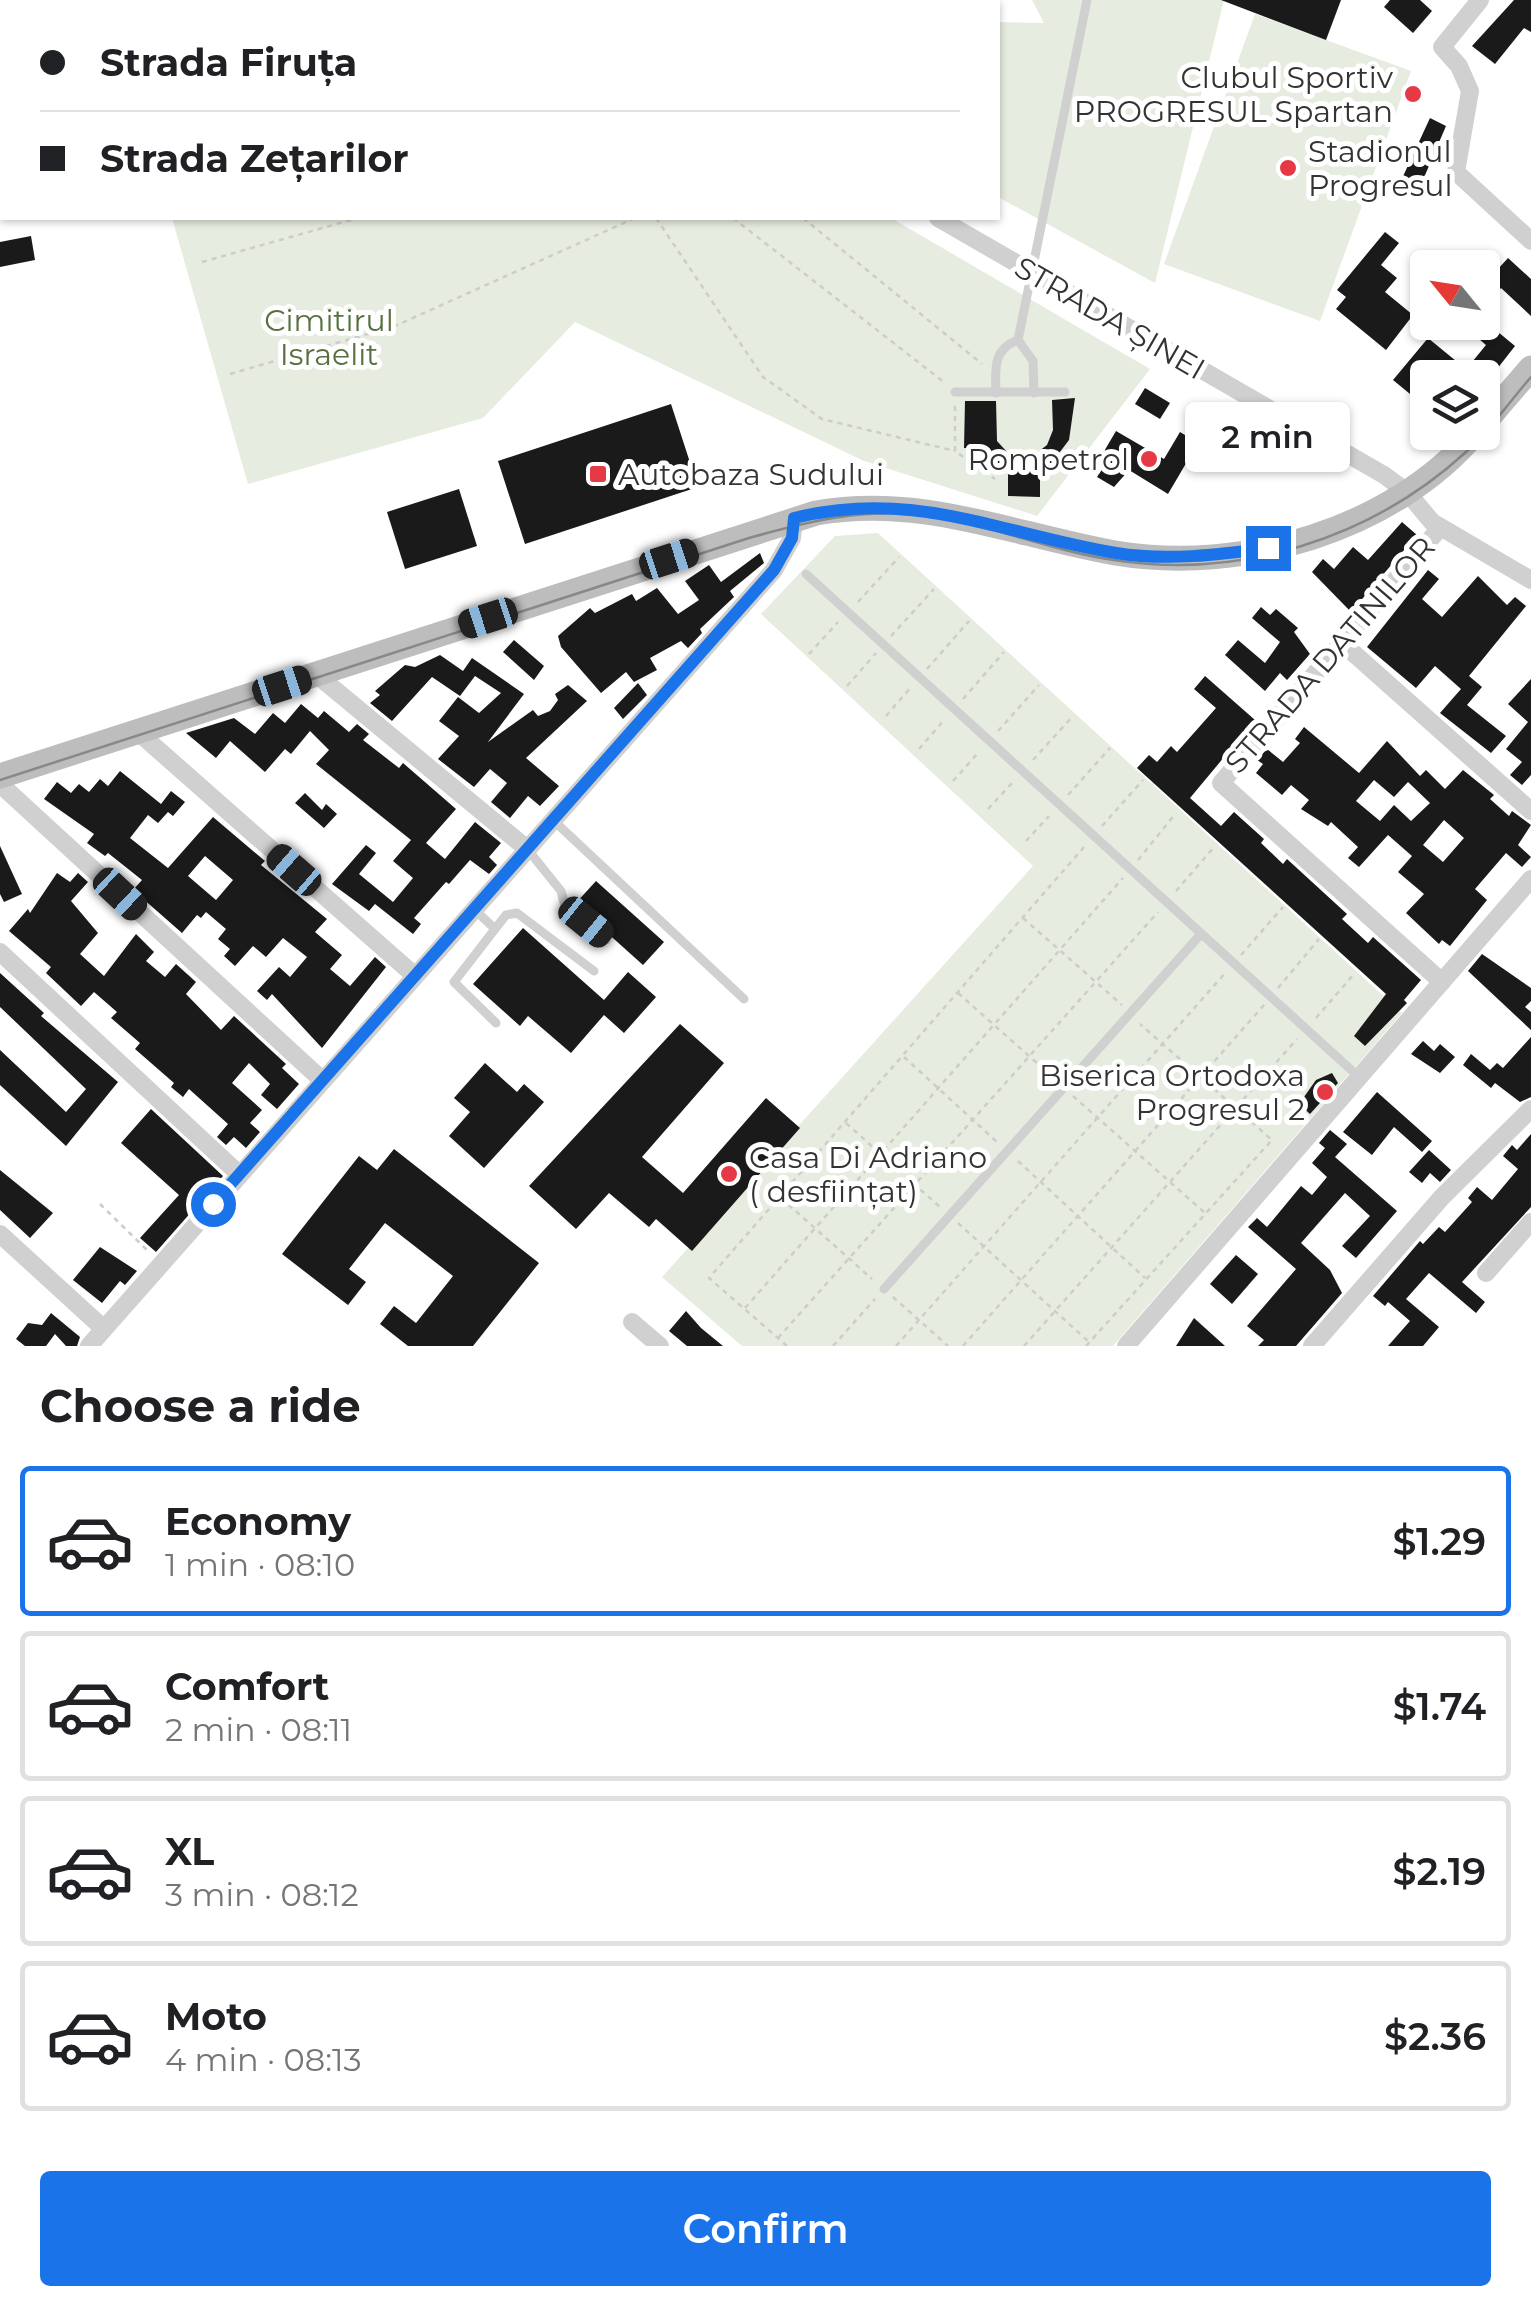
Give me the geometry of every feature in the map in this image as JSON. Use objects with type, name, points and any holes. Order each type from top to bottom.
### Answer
[{"type":"main road","points":[[1500,404],[1531,368]]},
{"type":"main road","points":[[0,776],[794,518],[857,506],[917,508],[1116,553],[1187,557],[1300,540],[1368,515],[1442,467],[1459,450]]},
{"type":"street","points":[[1480,0],[1442,46],[1460,66],[1470,91],[1456,172],[1531,241]]},
{"type":"street","name":"STRADA ȘINEI","points":[[941,220],[1407,492],[1440,528],[1531,580]]},
{"type":"street","points":[[90,1346],[774,570],[792,538],[794,518]]},
{"type":"street","name":"STRADA DATINILOR","points":[[1440,528],[1221,782],[1442,982]]},
{"type":"street","points":[[1340,642],[1531,811]]},
{"type":"street","points":[[318,675],[526,848]]},
{"type":"street","points":[[138,732],[414,975]]},
{"type":"street","points":[[0,784],[322,1080]]},
{"type":"street","points":[[1126,1346],[1531,879]]},
{"type":"street","points":[[0,952],[240,1174]]},
{"type":"street","points":[[1312,1346],[1454,1185],[1531,1109]]},
{"type":"street","points":[[1486,1272],[1531,1222]]},
{"type":"street","points":[[0,1234],[104,1329]]},
{"type":"street","points":[[632,1322],[660,1346]]},
{"type":"lane","points":[[996,393],[1000,352],[1018,340],[1087,0]]},
{"type":"lane","points":[[1018,340],[1033,361],[1034,393]]},
{"type":"lane","points":[[955,392],[1064,392]]},
{"type":"lane","points":[[1243,395],[1244,434]]},
{"type":"lane","points":[[806,574],[1359,1077]]},
{"type":"lane","points":[[552,820],[744,998]]},
{"type":"lane","points":[[526,848],[554,880],[564,906],[606,940]]},
{"type":"lane","points":[[473,908],[495,929]]},
{"type":"lane","points":[[496,1022],[454,982],[506,916],[517,913],[594,971]]},
{"type":"lane","points":[[884,1289],[1202,934]]},
{"type":"path","points":[[202,262],[351,220]]},
{"type":"path","points":[[230,374],[395,326],[631,220]]},
{"type":"path","points":[[657,220],[763,377],[822,418],[956,451],[996,478]]},
{"type":"path","points":[[737,220],[955,392],[956,451]]},
{"type":"path","points":[[805,220],[995,375]]},
{"type":"path","points":[[786,1346],[710,1278],[1144,780]]},
{"type":"path","points":[[744,1309],[1176,814]]},
{"type":"path","points":[[778,1338],[1214,846]]},
{"type":"path","points":[[896,1346],[1284,907]]},
{"type":"path","points":[[845,1122],[1088,1344],[1272,1140],[1023,918]]},
{"type":"path","points":[[963,1346],[1137,1152],[1319,939]]},
{"type":"path","points":[[1024,1346],[1172,1184],[1354,974]]},
{"type":"path","points":[[958,993],[1206,1214]]},
{"type":"path","points":[[903,1056],[1147,1280]]},
{"type":"path","points":[[780,1197],[948,1346]]},
{"type":"path","points":[[100,1204],[161,1263]]},
{"type":"path","points":[[833,1346],[884,1289]]},
{"type":"green space","points":[[1032,0],[1224,0],[1155,283],[1000,198],[1000,22],[1044,23]]},
{"type":"green space","name":"Stadionul Progresul","points":[[1255,14],[1411,71],[1320,321],[1164,264]]},
{"type":"green space","name":"Cimitirul Israelit","points":[[173,220],[894,220],[1150,369],[1037,516],[864,461],[575,322],[483,418],[248,484]]},
{"type":"green space","points":[[878,533],[1402,1013],[1113,1346],[742,1346],[662,1277],[1033,866],[761,614],[835,536]]},
{"type":"building","points":[[1221,0],[1341,0],[1326,40]]},
{"type":"building","points":[[1390,0],[1420,0],[1432,11],[1413,33],[1384,7]]},
{"type":"building","points":[[1514,0],[1531,0],[1531,32],[1524,28],[1495,64],[1472,46]]},
{"type":"building","points":[[1430,118],[1446,126],[1417,194],[1399,185]]},
{"type":"building","points":[[1385,232],[1399,243],[1381,265],[1397,278],[1385,292],[1410,313],[1410,319],[1386,350],[1336,309],[1346,297],[1337,290]]},
{"type":"building","points":[[31,236],[35,260],[0,267],[0,242]]},
{"type":"building","points":[[1508,258],[1531,279],[1531,316],[1500,289],[1500,267]]},
{"type":"building","points":[[1500,334],[1515,346],[1500,365],[1500,360],[1474,360],[1486,345],[1480,340],[1500,340]]},
{"type":"building","points":[[1426,340],[1455,360],[1410,360],[1410,394],[1393,380]]},
{"type":"building","points":[[1145,388],[1170,403],[1160,419],[1135,404]]},
{"type":"building","points":[[1075,398],[1069,440],[1044,473],[1040,471],[1040,497],[1008,496],[1008,473],[989,461],[981,449],[964,448],[965,401],[996,401],[997,441],[1007,452],[1019,456],[1034,455],[1047,445],[1053,430],[1052,400]]},
{"type":"building","name":"Autobaza Sudului","points":[[671,404],[698,487],[525,544],[498,461]]},
{"type":"building","points":[[1116,431],[1164,459],[1180,432],[1198,443],[1168,494],[1129,470],[1114,487],[1097,477],[1102,469],[1096,465]]},
{"type":"building","points":[[459,489],[477,546],[405,569],[387,512]]},
{"type":"building","points":[[1402,522],[1417,535],[1351,612],[1312,572],[1323,559],[1334,569],[1353,547],[1368,560]]},
{"type":"building","points":[[760,553],[764,563],[730,591],[734,597],[700,629],[702,633],[688,648],[681,641],[650,658],[657,670],[634,682],[626,672],[601,693],[561,647],[558,636],[590,608],[595,613],[632,594],[636,601],[657,588],[678,614],[699,600],[685,581],[709,565],[721,582]]},
{"type":"building","points":[[1428,570],[1439,579],[1422,599],[1442,617],[1478,576],[1507,605],[1515,597],[1526,606],[1469,676],[1482,687],[1467,705],[1506,736],[1491,753],[1440,713],[1461,689],[1435,666],[1416,688],[1367,647]]},
{"type":"building","points":[[1261,607],[1270,615],[1276,609],[1298,628],[1294,632],[1310,654],[1287,680],[1280,673],[1265,691],[1225,655],[1238,640],[1265,663],[1280,642],[1252,618]]},
{"type":"building","points":[[514,640],[544,666],[534,680],[503,652]]},
{"type":"building","points":[[440,655],[463,671],[472,658],[524,694],[488,742],[533,710],[538,716],[550,711],[558,700],[555,694],[568,685],[587,701],[526,758],[559,786],[540,806],[528,796],[510,818],[491,802],[507,783],[490,769],[474,787],[438,759],[459,736],[439,721],[458,697],[479,713],[501,693],[475,676],[460,696],[432,677],[392,721],[370,703],[380,695],[375,691],[405,665],[415,667]]},
{"type":"building","points":[[1205,676],[1255,720],[1190,798],[1221,826],[1234,812],[1264,839],[1261,843],[1283,864],[1287,859],[1347,914],[1342,919],[1368,943],[1373,937],[1421,980],[1404,1000],[1407,1003],[1365,1046],[1354,1036],[1386,994],[1137,768],[1149,755],[1157,762],[1171,746],[1177,752],[1216,708],[1194,689]]},
{"type":"building","points":[[1531,679],[1531,775],[1522,785],[1510,775],[1522,762],[1506,749],[1528,722],[1508,704]]},
{"type":"building","points":[[638,683],[647,695],[623,719],[614,708]]},
{"type":"building","points":[[301,704],[318,718],[324,711],[349,732],[357,724],[369,734],[363,740],[399,768],[403,763],[456,809],[426,843],[445,859],[475,822],[501,843],[489,857],[497,865],[489,874],[470,860],[414,918],[421,924],[413,934],[375,904],[369,911],[332,884],[366,845],[376,853],[359,874],[393,902],[413,878],[393,861],[411,840],[316,764],[329,750],[310,731],[291,754],[285,749],[265,772],[230,741],[216,758],[186,733],[234,718],[255,734],[273,713],[285,723]]},
{"type":"building","points":[[1304,727],[1359,773],[1387,741],[1420,776],[1426,770],[1445,789],[1463,770],[1494,795],[1490,799],[1509,816],[1512,811],[1531,825],[1518,845],[1531,857],[1522,867],[1506,853],[1475,889],[1487,900],[1450,946],[1442,940],[1439,944],[1406,913],[1424,894],[1398,872],[1412,856],[1388,835],[1359,867],[1348,858],[1358,847],[1331,822],[1328,826],[1301,809],[1309,800],[1291,785],[1282,795],[1256,773],[1263,764],[1257,760],[1267,749],[1283,762],[1300,743],[1295,739]],"holes":[[[1374,780],[1394,797],[1408,782],[1430,803],[1411,821],[1394,805],[1380,821],[1356,801]],[[1444,820],[1464,838],[1443,862],[1423,845]]]},
{"type":"building","points":[[120,771],[161,804],[171,791],[185,802],[173,816],[168,812],[158,823],[148,815],[130,838],[168,868],[213,817],[265,861],[261,865],[327,919],[315,932],[342,955],[330,969],[350,986],[375,957],[386,967],[322,1048],[272,994],[267,1000],[257,991],[279,967],[290,977],[307,957],[283,938],[266,957],[253,946],[235,966],[224,956],[230,949],[218,939],[226,929],[206,912],[201,918],[197,915],[182,933],[133,890],[142,880],[108,853],[105,856],[87,843],[94,834],[44,799],[57,782],[71,793],[79,784],[89,792],[100,779],[108,786]],"holes":[[[205,856],[233,880],[216,900],[188,876]]]},
{"type":"building","points":[[305,793],[322,810],[326,804],[337,814],[324,828],[295,803]]},
{"type":"building","points":[[0,846],[22,894],[4,902],[0,894]]},
{"type":"building","points":[[57,873],[70,882],[78,873],[88,882],[71,901],[98,933],[80,954],[104,976],[136,934],[154,952],[146,961],[165,977],[176,964],[196,982],[186,994],[221,1030],[234,1016],[286,1064],[282,1068],[299,1084],[277,1109],[261,1095],[270,1084],[249,1063],[232,1083],[262,1110],[250,1123],[260,1132],[246,1148],[234,1137],[226,1145],[217,1137],[228,1124],[189,1089],[183,1097],[171,1087],[174,1083],[135,1049],[140,1043],[111,1018],[117,1012],[94,992],[81,1006],[46,973],[51,967],[9,931],[28,909],[30,913]]},
{"type":"building","points":[[596,881],[664,942],[643,965],[575,904]]},
{"type":"building","points":[[523,928],[604,1000],[628,972],[656,997],[624,1033],[604,1015],[571,1053],[528,1016],[520,1026],[473,984]]},
{"type":"building","points":[[1482,954],[1531,988],[1531,1001],[1525,1007],[1531,1012],[1531,1030],[1468,971]]},
{"type":"building","points":[[0,973],[44,1013],[41,1016],[118,1082],[66,1146],[0,1085],[0,1050],[66,1112],[86,1089],[0,1007]]},
{"type":"building","points":[[680,1024],[724,1063],[642,1157],[683,1193],[766,1098],[800,1128],[692,1251],[656,1219],[649,1227],[609,1193],[576,1229],[529,1186]]},
{"type":"building","points":[[1531,1037],[1531,1097],[1520,1102],[1495,1083],[1491,1088],[1463,1065],[1471,1054],[1490,1070],[1497,1063],[1503,1068]]},
{"type":"building","points":[[1423,1041],[1434,1051],[1440,1044],[1455,1057],[1440,1073],[1411,1054]]},
{"type":"building","points":[[485,1063],[517,1092],[524,1084],[544,1102],[484,1168],[449,1136],[470,1112],[454,1098]]},
{"type":"building","points":[[1332,1073],[1338,1083],[1310,1114],[1299,1104],[1316,1080]]},
{"type":"building","points":[[1377,1092],[1432,1141],[1422,1152],[1394,1127],[1372,1155],[1343,1132]]},
{"type":"building","points":[[151,1109],[223,1176],[156,1252],[140,1238],[179,1195],[121,1143]]},
{"type":"building","points":[[1330,1130],[1347,1144],[1335,1157],[1397,1211],[1356,1258],[1342,1246],[1370,1216],[1345,1193],[1301,1243],[1330,1270],[1342,1293],[1296,1346],[1258,1346],[1264,1340],[1247,1326],[1296,1269],[1248,1227],[1257,1218],[1267,1227],[1301,1186],[1312,1195],[1327,1177],[1312,1163],[1325,1148],[1319,1143]]},
{"type":"building","points":[[1531,1134],[1531,1207],[1462,1282],[1485,1302],[1476,1313],[1429,1273],[1406,1299],[1439,1327],[1423,1346],[1388,1346],[1410,1321],[1388,1302],[1385,1306],[1373,1296],[1420,1241],[1423,1244],[1439,1227],[1445,1232],[1472,1202],[1468,1198],[1477,1187],[1492,1200],[1518,1169],[1503,1156],[1512,1145],[1517,1150]]},
{"type":"building","points":[[394,1149],[539,1263],[473,1346],[408,1346],[380,1324],[394,1306],[416,1323],[453,1276],[385,1223],[349,1269],[366,1282],[348,1305],[282,1254],[359,1156],[377,1170]]},
{"type":"building","points":[[1429,1150],[1451,1170],[1440,1182],[1430,1173],[1422,1183],[1409,1172]]},
{"type":"building","points":[[0,1170],[53,1213],[30,1238],[0,1210]]},
{"type":"building","points":[[100,1247],[137,1271],[125,1285],[120,1281],[102,1303],[73,1280]]},
{"type":"building","points":[[1236,1255],[1258,1274],[1232,1304],[1210,1284]]},
{"type":"building","points":[[686,1311],[723,1346],[687,1346],[669,1331]]},
{"type":"building","points":[[51,1313],[80,1337],[77,1346],[66,1346],[55,1334],[46,1346],[25,1346],[16,1339],[28,1323],[42,1325]]},
{"type":"building","points":[[1194,1318],[1225,1346],[1176,1346]]},
{"type":"tram line","points":[[0,780],[749,538],[816,521],[883,513],[929,516],[1091,556],[1162,565],[1209,564],[1302,546],[1389,508],[1429,482],[1475,443],[1531,377]]},
{"type":"place","name":"Clubul Sportiv PROGRESUL Spartan","points":[[1413,94]]},
{"type":"place","name":"Stadionul Progresul","points":[[1288,168]]},
{"type":"place","name":"Rompetrol","points":[[1149,459]]},
{"type":"place","name":"Autobaza Sudului","points":[[598,474]]},
{"type":"place","name":"Biserica Ortodoxa Progresul 2","points":[[1325,1092]]},
{"type":"place","name":"Casa Di Adriano ( desființat)","points":[[729,1174]]},
{"type":"route","points":[[213,1204],[774,570],[792,538],[794,518],[857,506],[898,506],[951,513],[1116,553],[1150,557],[1230,554],[1268,548]]}]
